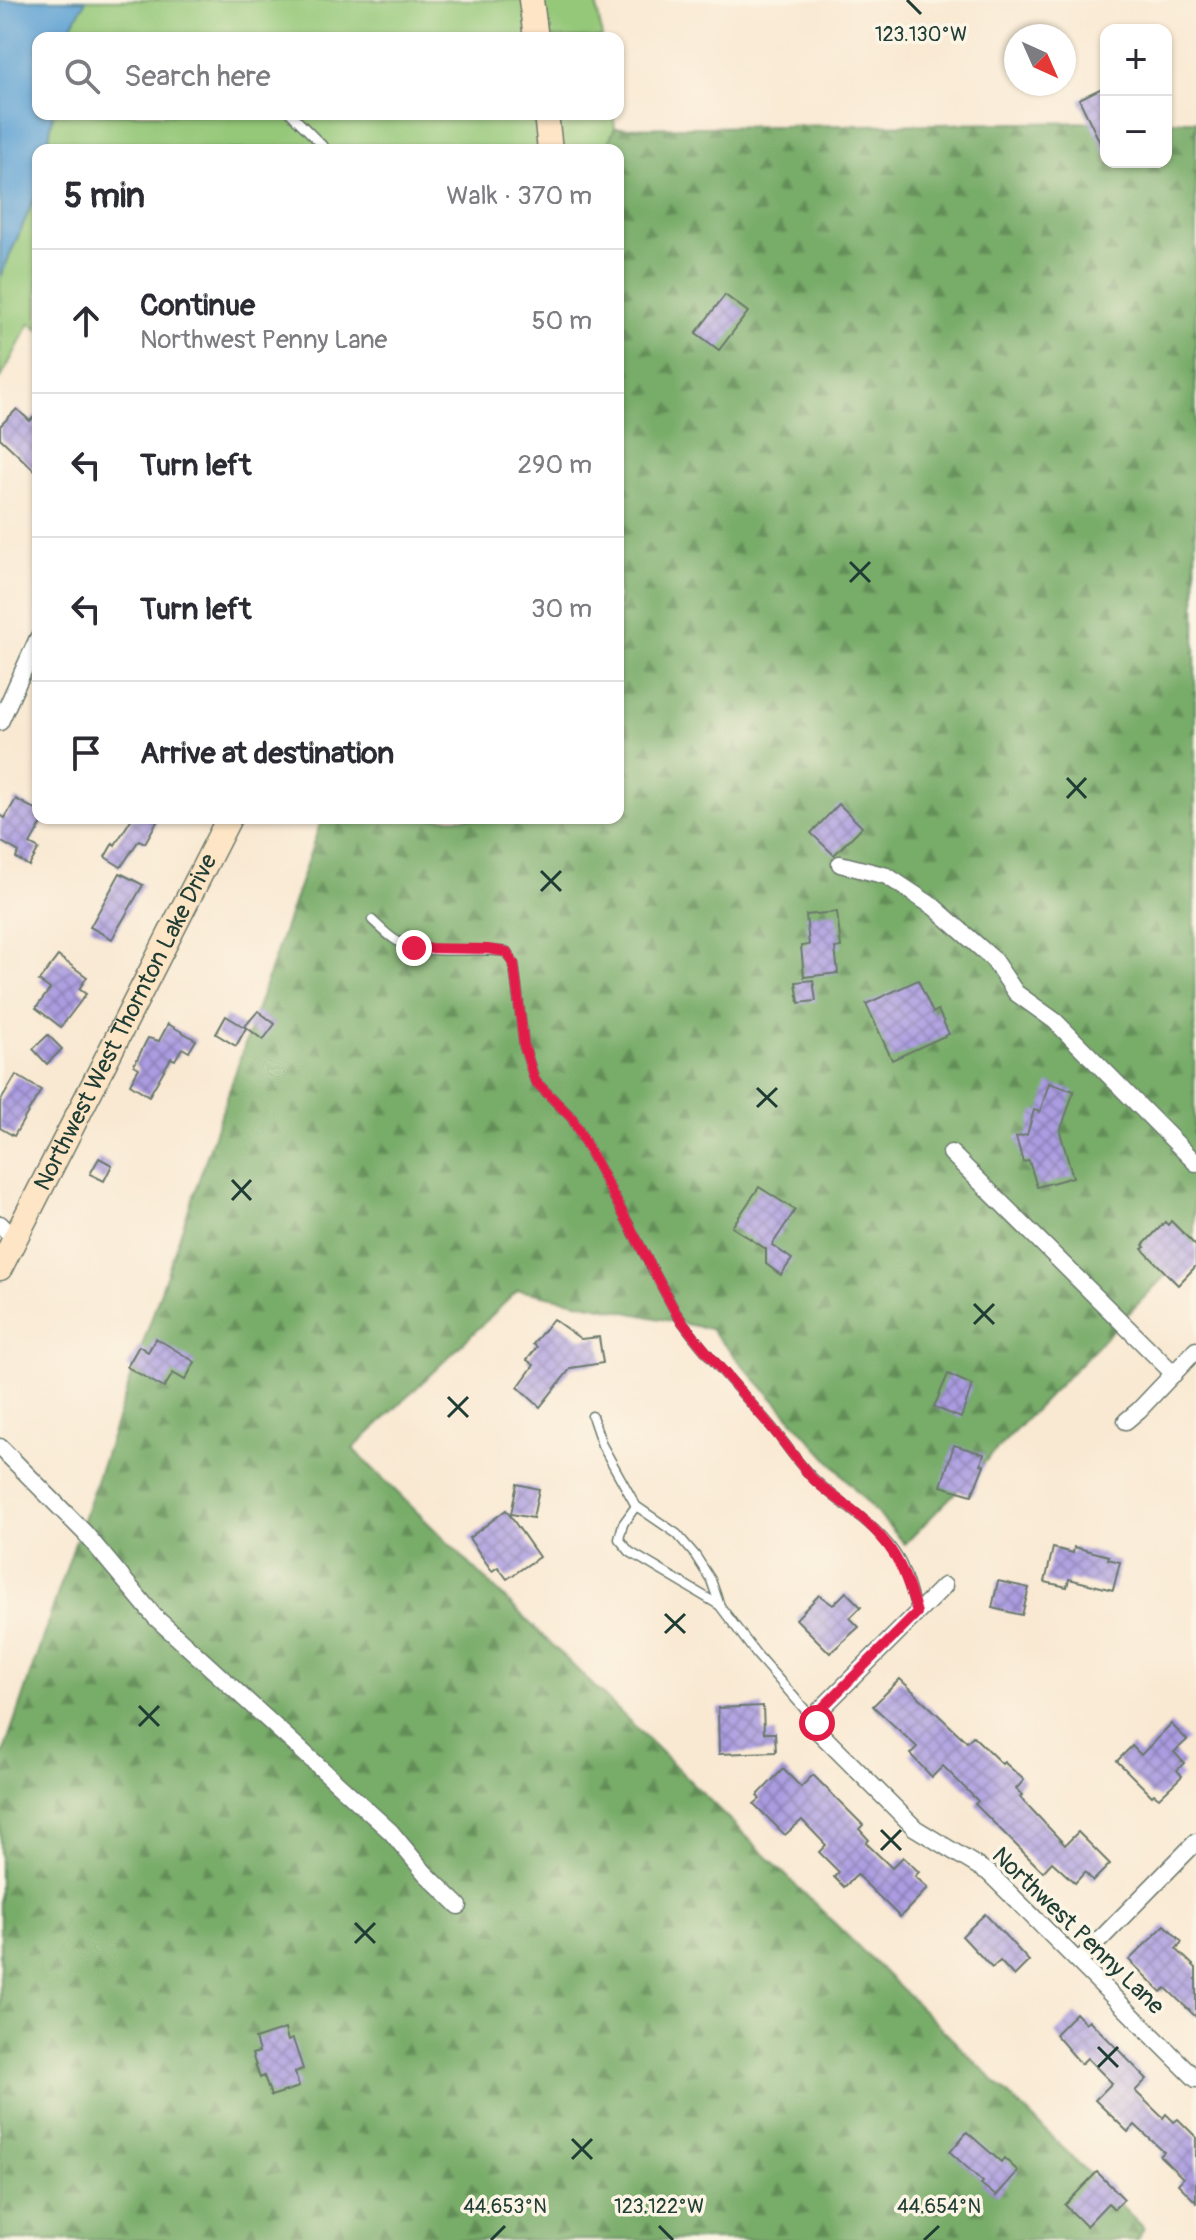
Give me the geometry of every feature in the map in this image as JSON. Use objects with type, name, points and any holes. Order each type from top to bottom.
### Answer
[{"type":"street","points":[[531,0],[535,32]]},
{"type":"street","points":[[547,120],[549,144]]},
{"type":"street","points":[[0,722],[32,651]]},
{"type":"street","name":"Northwest West Thornton Lake Drive","points":[[0,1268],[8,1231],[226,824]]},
{"type":"street","points":[[840,864],[887,876],[934,907],[993,959],[1016,993],[1055,1021],[1196,1163]]},
{"type":"street","points":[[951,1153],[1174,1374]]},
{"type":"street","points":[[1126,1421],[1196,1350]]},
{"type":"street","points":[[0,1447],[85,1533],[155,1617],[391,1832],[425,1873],[459,1906]]},
{"type":"street","points":[[817,1723],[819,1711],[944,1586]]},
{"type":"street","name":"Northwest Penny Lane","points":[[817,1723],[823,1737],[915,1828],[989,1873],[1196,2079]]},
{"type":"street","points":[[1079,1961],[1196,1842]]},
{"type":"lane","points":[[297,120],[321,144]]},
{"type":"lane","points":[[372,920],[394,940],[414,948],[507,952],[514,964],[524,1046],[535,1081],[572,1118],[676,1313],[695,1340],[779,1435],[804,1469],[889,1544],[907,1576],[917,1613]]},
{"type":"lane","points":[[592,1416],[602,1445],[636,1506],[677,1534],[695,1555],[711,1580],[720,1606],[757,1655],[817,1723]]},
{"type":"lane","points":[[636,1506],[623,1524],[619,1539],[630,1552],[720,1606]]},
{"type":"green space","points":[[86,0],[596,0],[601,32],[68,32]]},
{"type":"green space","points":[[52,120],[614,120],[615,128],[608,144],[48,144]]},
{"type":"green space","points":[[1172,121],[1196,121],[1194,1246],[905,1544],[710,1329],[518,1290],[353,1449],[1144,2228],[1137,2240],[0,2240],[0,1763],[320,824],[624,824],[624,144],[608,144],[615,128],[1100,122],[1100,168],[1172,168]]},
{"type":"green space","points":[[32,204],[32,325],[30,323],[0,380],[0,278]]},
{"type":"water","points":[[0,0],[86,0],[68,32],[32,32],[32,120],[52,120],[48,144],[32,144],[32,204],[0,278]]},
{"type":"building","points":[[1100,89],[1100,143],[1079,99]]},
{"type":"building","points":[[725,295],[748,312],[719,350],[696,333]]},
{"type":"building","points":[[17,409],[30,421],[32,419],[32,468],[0,438],[0,426]]},
{"type":"building","points":[[16,799],[32,808],[32,824],[42,824],[30,844],[39,849],[29,866],[16,858],[19,852],[0,841],[0,815],[5,818]]},
{"type":"building","points":[[839,804],[862,827],[834,855],[811,833]]},
{"type":"building","points":[[128,824],[156,824],[145,843],[139,840],[121,867],[105,857],[113,843],[115,845]]},
{"type":"building","points":[[120,873],[143,885],[112,939],[90,927]]},
{"type":"building","points":[[837,912],[841,947],[835,948],[838,973],[804,977],[801,946],[809,945],[806,915]]},
{"type":"building","points":[[58,956],[87,977],[79,989],[86,994],[61,1027],[36,1008],[50,989],[39,981]]},
{"type":"building","points":[[813,980],[816,1001],[799,1003],[796,982]]},
{"type":"building","points":[[918,980],[933,1013],[938,1010],[949,1034],[892,1060],[866,1004]]},
{"type":"building","points":[[258,1011],[275,1024],[263,1040],[245,1026]]},
{"type":"building","points":[[226,1016],[246,1028],[236,1046],[216,1034]]},
{"type":"building","points":[[168,1024],[196,1040],[189,1052],[182,1048],[175,1060],[171,1058],[149,1096],[130,1084],[139,1068],[134,1065],[148,1038],[159,1041]]},
{"type":"building","points":[[48,1035],[62,1049],[47,1064],[33,1049]]},
{"type":"building","points":[[16,1075],[41,1090],[14,1136],[0,1128],[0,1102]]},
{"type":"building","points":[[1049,1083],[1074,1091],[1060,1132],[1073,1177],[1037,1187],[1029,1161],[1023,1162],[1016,1137],[1027,1135],[1034,1110],[1040,1112]]},
{"type":"building","points":[[99,1158],[112,1165],[104,1181],[90,1174]]},
{"type":"building","points":[[759,1187],[795,1210],[772,1245],[792,1259],[781,1275],[766,1264],[766,1249],[732,1227]]},
{"type":"building","points":[[1171,1221],[1196,1246],[1196,1266],[1178,1285],[1142,1249],[1165,1222],[1168,1225]]},
{"type":"building","points":[[553,1319],[581,1339],[599,1337],[603,1363],[571,1368],[540,1407],[518,1387],[534,1365],[527,1360],[537,1347],[533,1344]]},
{"type":"building","points":[[156,1338],[195,1362],[185,1380],[173,1373],[164,1388],[127,1367],[139,1346],[148,1352]]},
{"type":"building","points":[[948,1374],[972,1385],[961,1418],[934,1407]]},
{"type":"building","points":[[954,1445],[984,1454],[981,1464],[984,1465],[972,1495],[941,1486]]},
{"type":"building","points":[[517,1484],[539,1489],[533,1518],[511,1514]]},
{"type":"building","points":[[506,1510],[539,1557],[507,1579],[498,1567],[492,1571],[469,1538]]},
{"type":"building","points":[[1074,1547],[1120,1562],[1113,1590],[1069,1579],[1067,1587],[1045,1582],[1053,1548],[1073,1553]]},
{"type":"building","points":[[998,1581],[1029,1588],[1022,1615],[992,1608]]},
{"type":"building","points":[[846,1592],[861,1607],[850,1618],[859,1627],[830,1653],[796,1619],[819,1595],[833,1605]]},
{"type":"building","points":[[900,1679],[967,1742],[973,1736],[1024,1780],[1016,1789],[1022,1795],[1020,1797],[1065,1845],[1078,1832],[1110,1864],[1093,1881],[1085,1872],[1075,1883],[1052,1862],[1043,1872],[975,1804],[978,1801],[943,1766],[932,1777],[910,1754],[917,1747],[873,1706]]},
{"type":"building","points":[[763,1706],[764,1733],[775,1733],[776,1752],[719,1754],[718,1708]]},
{"type":"building","points":[[1171,1724],[1187,1740],[1174,1752],[1184,1763],[1177,1770],[1182,1776],[1159,1798],[1154,1794],[1152,1796],[1117,1761],[1132,1746],[1141,1755]]},
{"type":"building","points":[[783,1769],[801,1787],[813,1775],[863,1825],[859,1829],[869,1840],[866,1843],[892,1868],[903,1857],[919,1872],[915,1876],[928,1888],[900,1917],[857,1875],[844,1887],[834,1877],[839,1872],[819,1852],[826,1845],[802,1820],[785,1835],[754,1804],[760,1799],[757,1796]]},
{"type":"building","points":[[985,1914],[1029,1961],[1014,1976],[1000,1961],[992,1968],[962,1936]]},
{"type":"building","points":[[1165,1925],[1182,1942],[1176,1949],[1196,1968],[1196,2017],[1166,1988],[1161,1992],[1129,1960]]},
{"type":"building","points":[[1076,2013],[1085,2023],[1089,2020],[1147,2079],[1135,2091],[1163,2118],[1166,2114],[1174,2122],[1178,2119],[1196,2137],[1196,2202],[1178,2184],[1183,2178],[1160,2156],[1164,2152],[1135,2125],[1128,2132],[1095,2100],[1112,2083],[1087,2058],[1081,2064],[1055,2034]]},
{"type":"building","points":[[285,2029],[288,2041],[293,2039],[303,2069],[295,2072],[299,2087],[271,2096],[264,2076],[260,2078],[252,2054],[259,2052],[255,2039]]},
{"type":"building","points":[[967,2132],[1001,2162],[1004,2158],[1018,2171],[996,2196],[950,2152]]},
{"type":"building","points":[[1097,2172],[1124,2199],[1114,2209],[1108,2203],[1086,2226],[1065,2205]]},
{"type":"route","points":[[414,948],[507,952],[514,964],[524,1046],[535,1081],[572,1118],[676,1313],[695,1340],[779,1435],[804,1469],[821,1487],[873,1527],[899,1560],[907,1576],[917,1613],[819,1711],[817,1723]]}]
